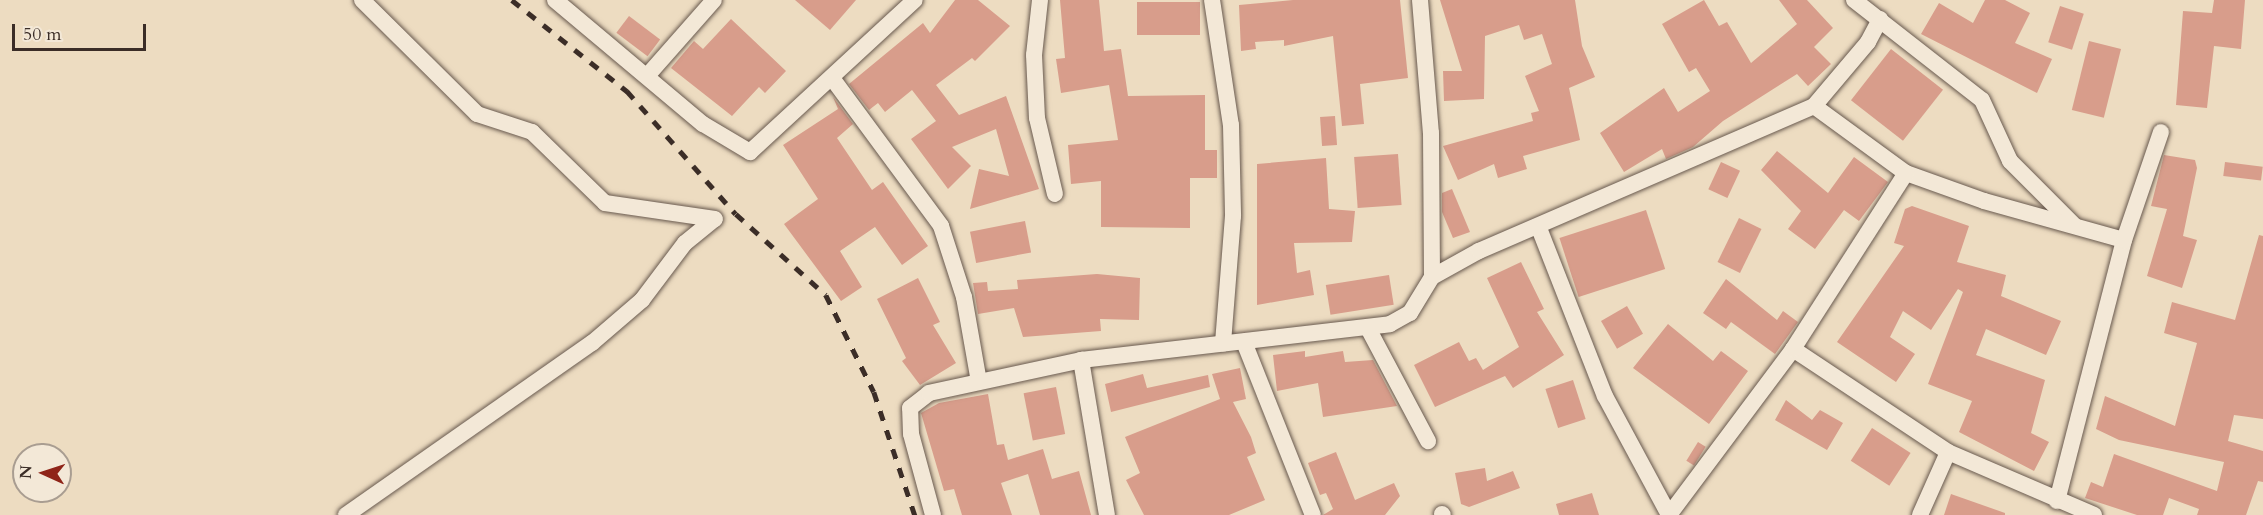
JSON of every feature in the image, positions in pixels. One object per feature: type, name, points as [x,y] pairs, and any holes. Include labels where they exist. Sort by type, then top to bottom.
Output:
[{"type":"street","points":[[346,515],[592,343],[642,300],[685,243],[715,219],[604,203],[532,132],[477,114],[362,0]]},
{"type":"street","points":[[555,0],[703,124],[750,152],[915,0]]},
{"type":"street","points":[[647,76],[714,0]]},
{"type":"street","points":[[1040,0],[1034,55],[1037,118],[1055,194]]},
{"type":"street","points":[[1212,0],[1231,125],[1233,216],[1223,344]]},
{"type":"street","points":[[1420,0],[1431,133],[1432,277]]},
{"type":"street","points":[[1854,0],[1982,100],[2010,161],[2076,227]]},
{"type":"street","points":[[933,515],[911,434],[910,408],[929,393],[1082,360],[1368,330],[1410,313],[1432,277],[1479,251],[1539,228],[1814,106],[1868,42],[1880,19]]},
{"type":"street","points":[[832,78],[941,225],[964,297],[979,382]]},
{"type":"street","points":[[1814,106],[1906,173],[2124,240]]},
{"type":"street","points":[[2057,501],[2124,240],[2160,132]]},
{"type":"street","points":[[1539,228],[1605,396],[1669,515],[1793,349],[1906,173]]},
{"type":"street","points":[[1368,330],[1428,441]]},
{"type":"street","points":[[1244,342],[1313,515]]},
{"type":"street","points":[[1793,349],[1948,452],[2057,501],[2094,515]]},
{"type":"street","points":[[1082,360],[1107,515]]},
{"type":"street","points":[[1920,515],[1948,452]]},
{"type":"building","points":[[795,0],[856,0],[830,30]]},
{"type":"building","points":[[955,0],[978,0],[1010,26],[975,61],[972,58],[936,85],[959,115],[1006,96],[1039,189],[970,209],[979,169],[1009,176],[996,129],[952,147],[971,166],[948,189],[911,139],[936,121],[912,90],[885,112],[878,103],[869,110],[849,84],[923,23],[930,33]]},
{"type":"building","points":[[1060,0],[1099,0],[1104,51],[1121,49],[1128,96],[1205,95],[1205,150],[1217,150],[1217,178],[1190,178],[1190,228],[1101,227],[1101,181],[1071,184],[1068,145],[1118,140],[1109,85],[1061,93],[1056,59],[1065,58]]},
{"type":"building","points":[[1293,0],[1400,0],[1408,78],[1360,84],[1364,124],[1342,126],[1333,36],[1284,46],[1284,40],[1255,42],[1256,49],[1241,51],[1239,5]]},
{"type":"building","points":[[1440,0],[1575,0],[1582,46],[1595,77],[1569,88],[1580,140],[1523,156],[1527,169],[1498,178],[1494,164],[1458,180],[1443,146],[1533,121],[1531,113],[1539,111],[1525,76],[1552,64],[1542,34],[1524,40],[1519,25],[1485,36],[1484,99],[1444,101],[1443,71],[1462,71]]},
{"type":"building","points":[[1704,0],[1719,26],[1727,22],[1751,63],[1797,24],[1779,0],[1807,0],[1833,28],[1814,47],[1831,64],[1808,86],[1797,74],[1723,121],[1693,147],[1666,159],[1662,149],[1624,172],[1600,133],[1664,88],[1678,112],[1710,91],[1696,68],[1689,72],[1662,24]]},
{"type":"building","points":[[1985,0],[2005,0],[2030,13],[2015,43],[2052,59],[2037,93],[1921,34],[1939,3],[1973,23]]},
{"type":"building","points":[[2214,0],[2245,0],[2241,49],[2214,46],[2207,108],[2176,105],[2183,11],[2212,13]]},
{"type":"building","points":[[1137,2],[1200,2],[1200,35],[1137,35]]},
{"type":"building","points":[[2060,6],[2084,14],[2072,50],[2048,42]]},
{"type":"building","points":[[629,16],[660,39],[648,56],[616,33]]},
{"type":"building","points":[[731,19],[786,71],[765,93],[759,87],[732,116],[671,68],[694,41],[703,49]]},
{"type":"building","points":[[2089,41],[2121,49],[2104,118],[2072,110]]},
{"type":"building","points":[[1891,49],[1943,90],[1903,141],[1851,100]]},
{"type":"building","points":[[833,97],[853,124],[837,138],[872,190],[883,182],[928,246],[902,265],[875,227],[840,251],[862,287],[841,301],[784,224],[818,199],[783,145],[838,109]]},
{"type":"building","points":[[1335,116],[1337,145],[1322,146],[1320,117]]},
{"type":"building","points":[[1777,151],[1828,193],[1854,157],[1888,182],[1859,221],[1844,210],[1815,249],[1788,229],[1801,211],[1761,170]]},
{"type":"building","points":[[1398,154],[1402,205],[1358,208],[1354,157]]},
{"type":"building","points":[[2164,155],[2195,160],[2197,168],[2183,236],[2197,240],[2182,288],[2147,276],[2167,209],[2151,206]]},
{"type":"building","points":[[1326,158],[1329,209],[1355,211],[1352,242],[1294,243],[1297,273],[1310,270],[1314,295],[1257,305],[1257,164]]},
{"type":"building","points":[[1721,162],[1740,171],[1727,198],[1708,189]]},
{"type":"building","points":[[2225,162],[2263,167],[2261,181],[2223,176]]},
{"type":"building","points":[[1452,189],[1470,232],[1453,238],[1442,212],[1442,193]]},
{"type":"building","points":[[1912,206],[1969,226],[1957,262],[2006,275],[2001,296],[2061,321],[2046,355],[1986,329],[1976,355],[2045,380],[2031,433],[2049,442],[2034,471],[1959,432],[1972,401],[1928,384],[1963,292],[1958,289],[1931,330],[1903,311],[1890,337],[1915,354],[1896,382],[1837,342],[1904,246],[1894,243],[1905,209]]},
{"type":"building","points":[[1646,210],[1665,269],[1579,297],[1559,238]]},
{"type":"building","points":[[1739,218],[1761,229],[1740,273],[1718,262]]},
{"type":"building","points":[[1025,221],[1031,252],[976,263],[970,232]]},
{"type":"building","points":[[2259,235],[2263,236],[2263,419],[2234,415],[2228,441],[2263,451],[2263,482],[2258,481],[2246,515],[2197,515],[2199,509],[2169,498],[2163,515],[2137,515],[2085,498],[2091,482],[2103,487],[2114,454],[2217,491],[2224,462],[2119,440],[2096,429],[2105,396],[2175,426],[2197,343],[2164,333],[2172,302],[2235,320]]},
{"type":"building","points":[[1521,262],[1544,309],[1537,312],[1564,355],[1513,388],[1505,376],[1435,407],[1414,365],[1459,342],[1469,361],[1476,358],[1483,370],[1519,347],[1487,278]]},
{"type":"building","points":[[1097,274],[1140,278],[1139,320],[1100,319],[1101,331],[1023,337],[1014,308],[978,314],[973,283],[987,282],[988,291],[1018,289],[1017,280]]},
{"type":"building","points":[[1389,275],[1394,305],[1330,315],[1326,285]]},
{"type":"building","points":[[918,278],[940,322],[933,325],[956,363],[920,385],[902,361],[906,358],[877,299]]},
{"type":"building","points":[[1726,279],[1777,320],[1783,311],[1798,322],[1775,354],[1731,322],[1726,329],[1703,313]]},
{"type":"building","points":[[1627,306],[1643,334],[1617,349],[1601,321]]},
{"type":"building","points":[[1668,324],[1713,361],[1721,351],[1748,371],[1709,424],[1633,368]]},
{"type":"building","points":[[1305,351],[1305,357],[1343,351],[1345,362],[1373,360],[1397,406],[1323,417],[1318,383],[1277,391],[1273,355]]},
{"type":"building","points":[[1240,368],[1246,399],[1233,402],[1251,437],[1256,453],[1247,457],[1265,500],[1229,515],[1144,515],[1126,480],[1140,473],[1125,437],[1220,399],[1212,374]]},
{"type":"building","points":[[1143,374],[1147,388],[1208,375],[1210,387],[1111,412],[1105,384]]},
{"type":"building","points":[[1573,380],[1586,419],[1558,428],[1545,389]]},
{"type":"building","points":[[1056,387],[1065,434],[1033,440],[1024,393]]},
{"type":"building","points":[[988,394],[997,445],[1004,444],[1008,460],[1043,449],[1052,479],[1079,471],[1091,515],[1040,515],[1028,474],[1001,483],[1012,515],[962,515],[954,489],[944,491],[921,413],[939,403]]},
{"type":"building","points":[[1786,400],[1812,420],[1820,410],[1843,423],[1827,450],[1775,420]]},
{"type":"building","points":[[1872,428],[1911,453],[1889,486],[1851,461]]},
{"type":"building","points":[[1698,442],[1706,447],[1694,465],[1686,461]]},
{"type":"building","points":[[1336,452],[1355,500],[1394,483],[1400,496],[1385,515],[1323,515],[1333,509],[1326,493],[1320,495],[1308,463]]},
{"type":"building","points":[[1485,468],[1487,481],[1513,471],[1520,488],[1469,507],[1461,504],[1455,473]]},
{"type":"building","points":[[1592,493],[1599,515],[1559,515],[1556,504]]},
{"type":"building","points":[[1951,494],[2005,513],[2005,515],[1944,515]]},
{"type":"railway","points":[[512,0],[627,91],[736,214],[826,295],[874,392],[915,515]]}]
